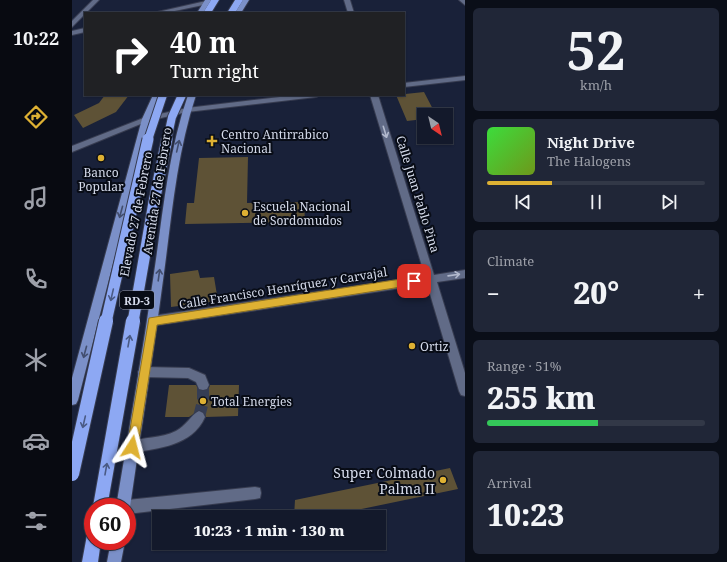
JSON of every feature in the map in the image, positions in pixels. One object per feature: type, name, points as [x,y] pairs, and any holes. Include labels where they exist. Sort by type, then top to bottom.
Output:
[{"type":"highway","points":[[208,12],[215,0]]},
{"type":"highway","points":[[232,12],[238,0]]},
{"type":"highway","name":"Elevado 27 de Febrero","points":[[72,474],[145,147],[163,96]]},
{"type":"highway","name":"Elevado 27 de Febrero","points":[[102,498],[156,195],[172,117],[182,96]]},
{"type":"highway","points":[[90,562],[92,550]]},
{"type":"main road","points":[[239,12],[246,0]]},
{"type":"main road","points":[[201,12],[207,1]]},
{"type":"main road","name":"Avenida 27 de Febrero","points":[[72,400],[146,119],[157,96]]},
{"type":"main road","name":"Avenida 27 de Febrero","points":[[124,498],[152,321],[174,165],[186,110],[192,96]]},
{"type":"main road","points":[[114,562],[116,550]]},
{"type":"street","points":[[84,12],[96,0]]},
{"type":"street","points":[[347,0],[351,12]]},
{"type":"street","points":[[462,0],[465,3]]},
{"type":"street","points":[[160,12],[207,1]]},
{"type":"street","points":[[72,25],[84,12]]},
{"type":"street","points":[[72,33],[84,30]]},
{"type":"street","points":[[405,85],[465,78]]},
{"type":"street","points":[[72,149],[146,119],[186,110],[307,96]]},
{"type":"street","name":"Calle Juan Pablo Pina","points":[[374,96],[465,391]]},
{"type":"street","name":"Calle Francisco Henríquez y Carvajal","points":[[152,321],[465,274]]},
{"type":"street","points":[[144,372],[189,373],[201,379],[203,385]]},
{"type":"street","points":[[132,447],[176,439],[194,427],[198,417]]},
{"type":"street","points":[[136,506],[255,492]]},
{"type":"building","points":[[424,92],[432,108],[417,108],[417,120],[407,121],[396,96],[405,96],[405,94]]},
{"type":"building","points":[[104,96],[128,96],[116,112],[83,128],[74,115],[99,103]]},
{"type":"building","points":[[248,157],[247,203],[304,202],[305,222],[185,224],[187,203],[194,203],[199,158]]},
{"type":"building","points":[[198,270],[200,278],[214,277],[218,301],[171,307],[170,274]]},
{"type":"building","name":"Total Energies","points":[[169,385],[196,385],[199,390],[203,391],[208,390],[210,385],[239,385],[238,416],[206,417],[204,412],[200,410],[189,417],[165,417]]},
{"type":"building","points":[[450,468],[458,489],[357,510],[294,510],[295,500]]},
{"type":"tunnel","points":[[199,417],[203,401],[203,385]]},
{"type":"place","name":"Centro Antirrabico Nacional","points":[[212,141]]},
{"type":"place","name":"Banco Popular","points":[[101,158]]},
{"type":"place","name":"Escuela Nacional de Sordomudos","points":[[245,213]]},
{"type":"place","name":"Ortiz","points":[[412,346]]},
{"type":"place","name":"Total Energies","points":[[203,401]]},
{"type":"place","name":"Super Colmado Palma II","points":[[443,480]]},
{"type":"route","points":[[132,447],[152,321],[414,281]]}]
